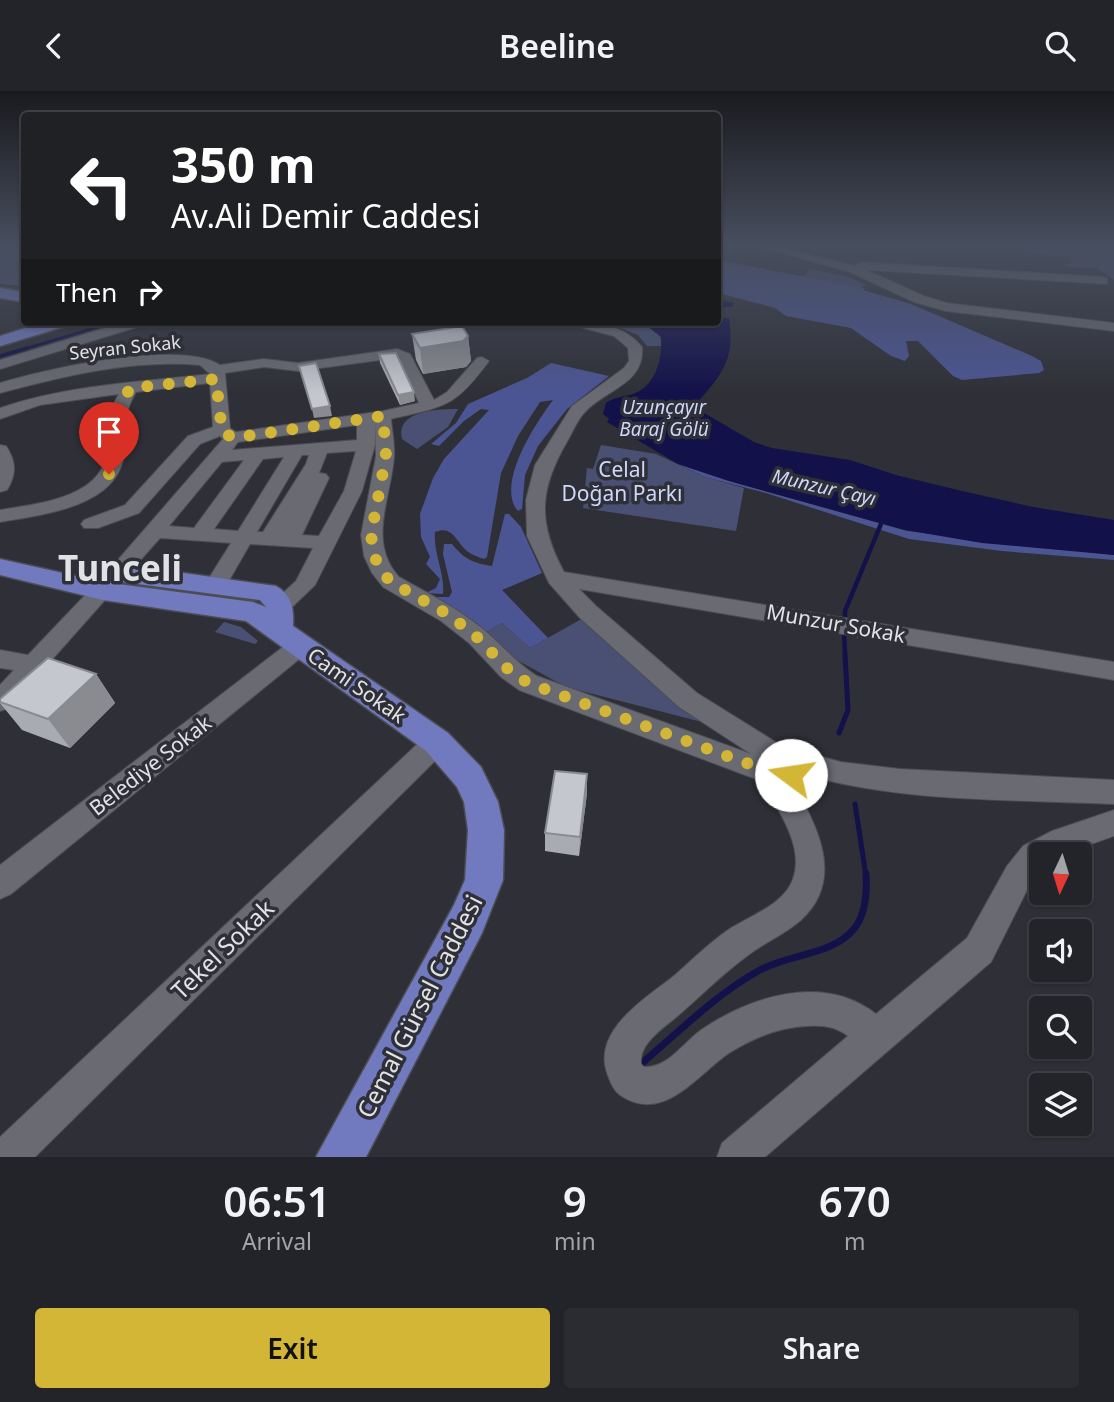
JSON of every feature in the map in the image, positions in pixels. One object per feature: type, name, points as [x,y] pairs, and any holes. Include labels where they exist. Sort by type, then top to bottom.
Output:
[{"type":"main road","points":[[0,340],[35,326]]},
{"type":"main road","points":[[0,340],[49,326]]},
{"type":"main road","points":[[0,550],[110,582],[267,591],[275,596],[286,627]]},
{"type":"main road","points":[[0,567],[110,582],[237,608],[286,627]]},
{"type":"main road","name":"Cami Sokak","points":[[286,627],[437,741]]},
{"type":"main road","name":"Cemal Gürsel Caddesi","points":[[340,1157],[468,919],[484,880],[486,830],[481,802],[469,777],[437,741]]},
{"type":"street","points":[[911,295],[930,303],[981,313],[1114,327]]},
{"type":"street","points":[[1068,321],[1103,319],[1114,315]]},
{"type":"street","points":[[0,365],[126,326]]},
{"type":"street","points":[[592,326],[626,336],[635,347],[636,361],[624,377],[578,409],[542,471],[535,500],[535,525],[542,549],[557,578],[588,612],[688,700],[774,755],[841,774],[990,787],[1114,792]]},
{"type":"street","points":[[424,349],[401,353],[429,405]]},
{"type":"street","name":"Seyran Sokak","points":[[0,389],[47,375],[112,365],[197,359],[216,374],[264,363],[298,367],[401,353]]},
{"type":"street","points":[[91,524],[132,509],[194,440],[374,418],[429,405],[453,395],[482,361]]},
{"type":"street","points":[[0,414],[46,399],[216,374],[227,434],[216,457],[154,531],[0,701]]},
{"type":"street","points":[[0,516],[65,501],[100,485],[114,463],[117,411],[130,388]]},
{"type":"street","points":[[374,418],[386,456],[371,535],[374,556],[391,582],[449,615],[477,637],[510,671],[528,683],[771,772],[811,778],[841,774]]},
{"type":"street","name":"Belediye Sokak","points":[[5,874],[286,627],[304,585],[353,491],[374,418]]},
{"type":"street","points":[[216,457],[366,445]]},
{"type":"street","points":[[279,540],[318,484],[325,449]]},
{"type":"street","points":[[0,450],[6,460],[4,479],[0,486]]},
{"type":"street","points":[[215,586],[296,451]]},
{"type":"street","points":[[200,534],[257,454]]},
{"type":"street","points":[[154,531],[326,543]]},
{"type":"street","name":"Munzur Sokak","points":[[557,578],[1114,671]]},
{"type":"street","points":[[0,659],[34,665]]},
{"type":"street","name":"Tekel Sokak","points":[[7,1157],[437,741]]},
{"type":"street","points":[[771,772],[800,825],[808,850],[810,866],[807,885],[797,902],[783,916],[734,946],[638,1027],[624,1047],[623,1065],[627,1077],[643,1087],[660,1084],[712,1044],[750,1022],[780,1012],[811,1008],[834,1010],[860,1022],[876,1038]]},
{"type":"street","points":[[736,1157],[791,1107],[978,950],[990,935],[1024,867],[1034,856],[1047,847],[1114,823]]},
{"type":"green space","points":[[615,326],[649,326],[656,330],[661,346],[647,346],[638,335]]},
{"type":"green space","points":[[458,409],[448,427],[417,449],[402,439],[405,422],[412,417],[430,411]]},
{"type":"green space","name":"Celal Doğan Parkı","points":[[601,445],[656,454],[705,477],[744,488],[736,531],[583,508],[587,468],[593,469]]},
{"type":"green space","points":[[585,617],[733,730],[566,687],[515,659],[484,633],[502,623],[530,648]]},
{"type":"green space","points":[[224,622],[241,627],[258,641],[255,644],[215,632]]},
{"type":"shaded area","points":[[725,295],[879,295],[911,304],[1032,356],[1041,361],[1044,370],[1039,373],[962,380],[953,376],[918,341],[906,341],[909,356],[905,361],[891,356],[851,328],[786,316],[775,308]]},
{"type":"shaded area","points":[[551,363],[609,376],[567,409],[538,446],[525,475],[522,509],[518,511],[512,499],[514,470],[528,438],[553,400],[540,402],[518,436],[501,473],[487,557],[484,559],[475,556],[463,547],[454,535],[446,531],[435,532],[443,594],[426,593],[436,588],[440,579],[426,564],[430,557],[421,537],[420,514],[433,478],[444,459],[489,410],[481,409],[464,421],[439,446],[431,444],[456,423],[468,404],[527,378]]},
{"type":"shaded area","points":[[678,464],[907,531],[1114,555],[1114,560],[1002,551],[909,539],[766,493],[705,477]]},
{"type":"shaded area","points":[[505,514],[509,514],[521,527],[542,573],[502,590],[548,638],[530,648],[502,623],[484,633],[436,597],[449,597],[452,592],[443,554],[444,544],[452,544],[469,559],[492,566]]},
{"type":"water","name":"Uzunçayır Baraj Gölü","points":[[721,300],[734,303],[732,307],[721,307]]},
{"type":"water","name":"Uzunçayır Baraj Gölü","points":[[721,318],[729,318],[730,344],[725,365],[698,402],[699,410],[754,442],[772,448],[850,460],[896,475],[1033,507],[1114,520],[1114,555],[982,543],[905,530],[678,464],[607,422],[609,419],[603,414],[606,403],[641,390],[652,379],[661,354],[661,337],[647,326],[721,326]]},
{"type":"building","points":[[462,326],[468,336],[463,341],[420,348],[412,334]]},
{"type":"building","points":[[396,353],[414,392],[398,395],[379,354]]},
{"type":"building","points":[[316,363],[330,406],[312,409],[299,366]]},
{"type":"building","points":[[48,658],[96,674],[48,719],[0,702],[0,699]]},
{"type":"building","points":[[555,771],[587,774],[580,837],[545,833]]},
{"type":"waterway","points":[[21,350],[101,326]]},
{"type":"waterway","points":[[0,356],[27,348]]},
{"type":"waterway","points":[[845,621],[845,611],[883,519]]},
{"type":"waterway","points":[[844,630],[845,655]]},
{"type":"waterway","points":[[839,733],[848,710],[845,654]]},
{"type":"waterway","points":[[855,804],[866,876]]},
{"type":"waterway","points":[[642,1063],[713,1002],[760,970],[834,945],[844,938],[853,930],[863,911],[866,876]]},
{"type":"district","name":"Tunceli","points":[[120,567]]},
{"type":"route","points":[[109,474],[114,463],[117,411],[130,388],[216,379],[222,431],[233,438],[383,416],[386,456],[371,535],[374,556],[391,582],[449,615],[477,637],[510,671],[528,683],[771,772],[791,775]]},
{"type":"water label","name":"Munzur Çayı","points":[[824,487]]}]
